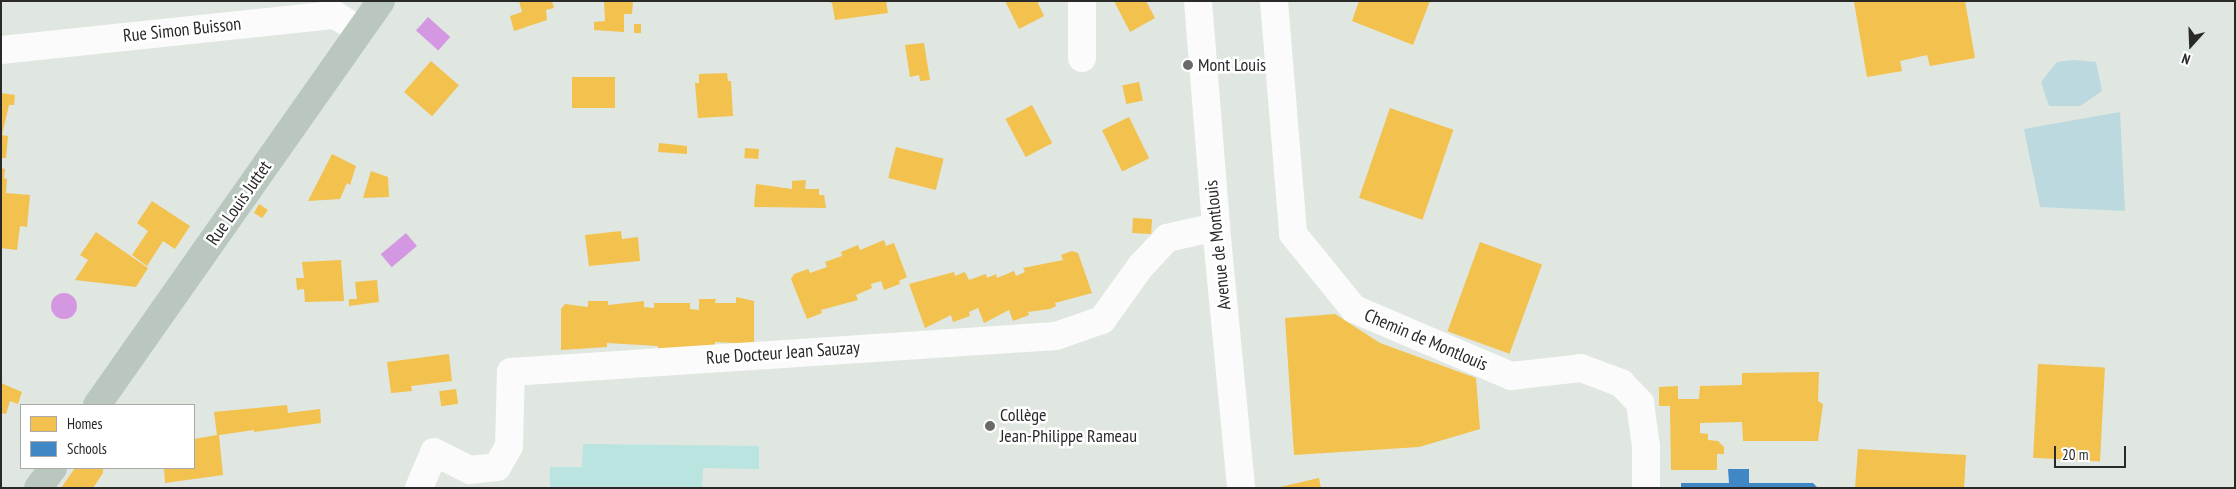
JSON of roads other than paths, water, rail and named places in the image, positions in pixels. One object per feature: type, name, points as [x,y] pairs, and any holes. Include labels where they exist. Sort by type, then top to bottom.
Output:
[{"type":"main road","name":"Rue Louis Juttet","points":[[98,404],[381,1]]},
{"type":"main road","points":[[38,488],[52,469]]},
{"type":"street","points":[[1082,1],[1082,58]]},
{"type":"street","name":"Avenue de Montlouis","points":[[1198,1],[1216,227],[1241,488]]},
{"type":"street","name":"Chemin de Montlouis","points":[[1274,1],[1293,234],[1354,309],[1511,376],[1581,368],[1609,376],[1622,383],[1640,403],[1646,446],[1646,488]]},
{"type":"street","name":"Rue Simon Buisson","points":[[1,50],[328,16],[335,16],[359,30]]},
{"type":"street","name":"Rue Docteur Jean Sauzay","points":[[419,488],[434,452],[470,470],[497,467],[509,446],[512,372],[1056,336],[1102,320],[1141,266],[1167,238],[1216,227]]},
{"type":"place","name":"Mont Louis","points":[[1188,65]]},
{"type":"place","name":"Collège Jean-Philippe Rameau","points":[[990,426]]}]
